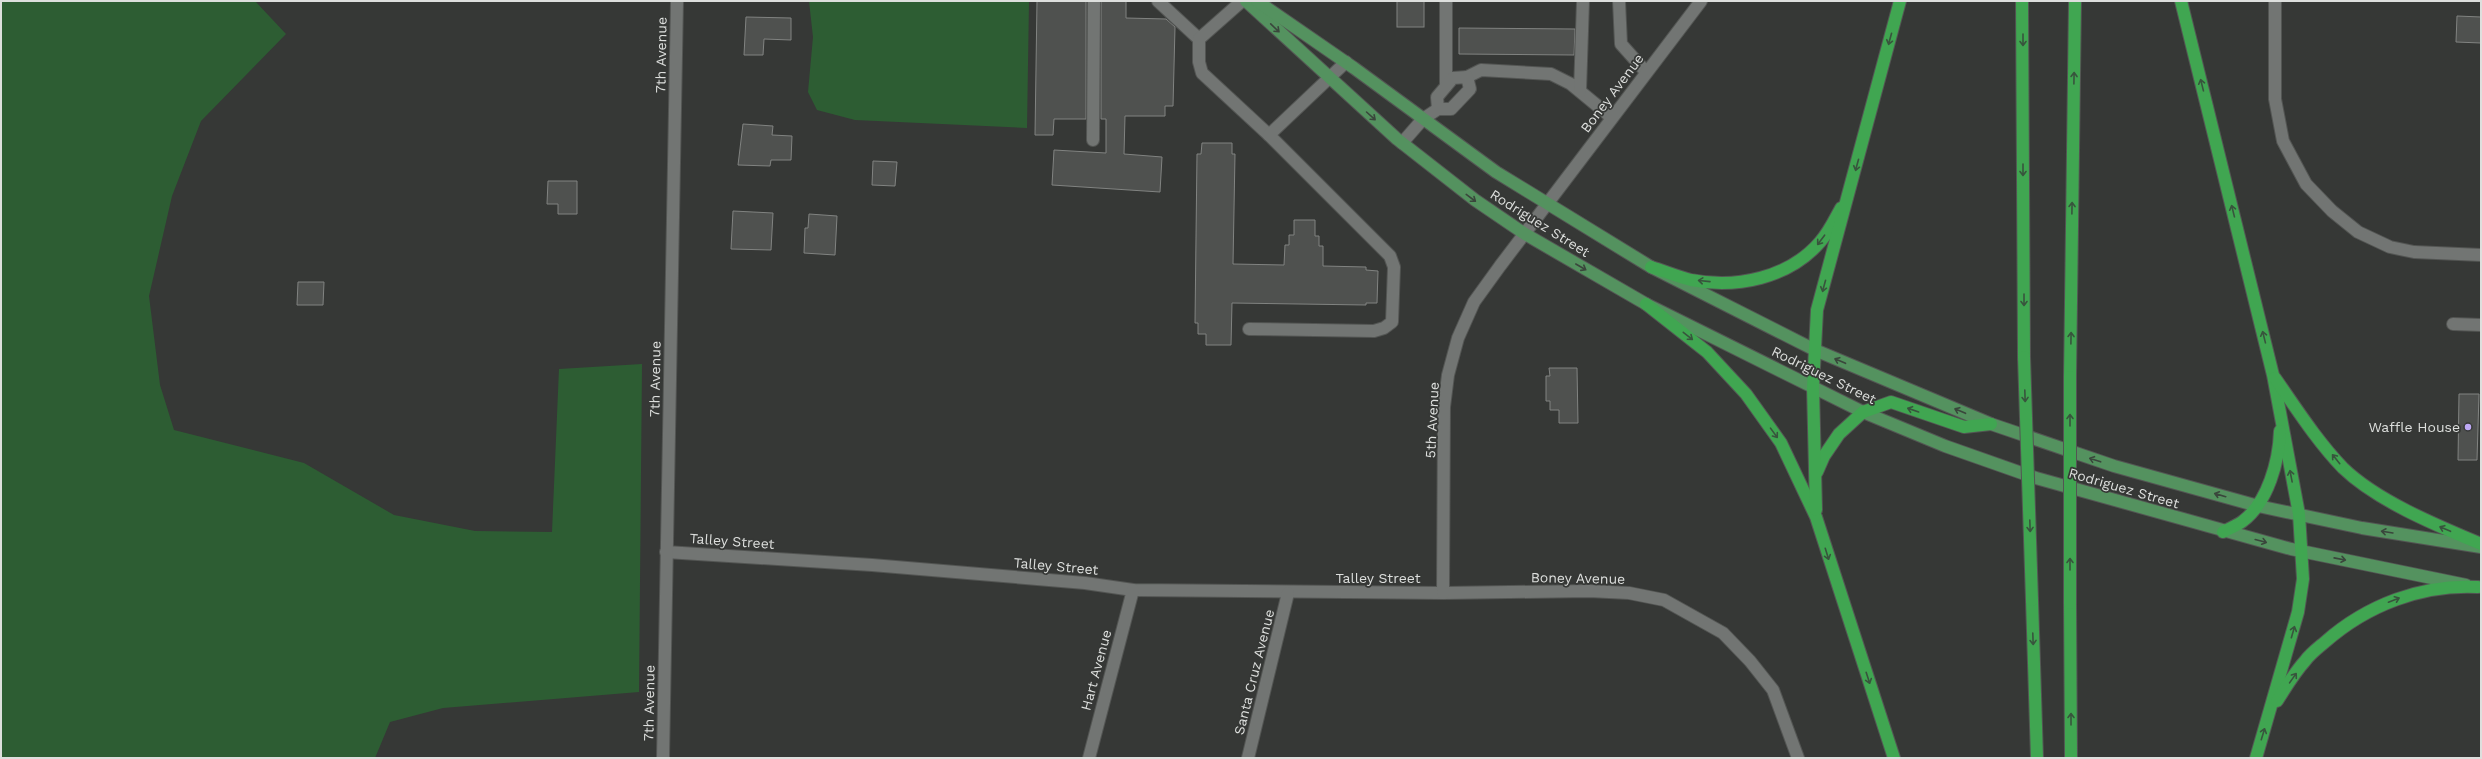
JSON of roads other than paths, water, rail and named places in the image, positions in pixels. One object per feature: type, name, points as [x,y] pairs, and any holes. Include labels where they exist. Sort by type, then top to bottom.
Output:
[{"type":"highway","points":[[1816,517],[1813,387],[1818,310],[1900,1]]},
{"type":"highway","points":[[2022,1],[2024,357],[2037,758]]},
{"type":"highway","points":[[2071,758],[2070,377],[2075,1]]},
{"type":"highway","points":[[2181,1],[2273,375],[2299,514],[2302,551],[2302,578],[2298,612],[2256,758]]},
{"type":"highway","points":[[1650,267],[1691,280],[1730,284],[1758,278],[1778,271],[1807,256],[1821,241],[1849,195]]},
{"type":"highway","points":[[1646,304],[1707,352],[1746,394],[1781,443],[1816,517],[1894,758]]},
{"type":"highway","points":[[2273,375],[2309,426],[2344,468],[2386,499],[2431,523],[2481,544]]},
{"type":"highway","points":[[1816,476],[1824,456],[1839,434],[1863,412],[1891,402],[1964,428],[1991,424]]},
{"type":"highway","points":[[2223,532],[2242,522],[2258,506],[2271,479],[2280,435],[2280,416]]},
{"type":"highway","points":[[2271,710],[2305,660],[2337,632],[2364,614],[2396,599],[2428,590],[2457,586],[2480,587]]},
{"type":"main road","name":"Rodriguez Street","points":[[1246,1],[1330,80],[1402,143],[1475,200],[1525,234],[1646,304],[1863,412],[1945,446],[2036,478],[2223,532],[2302,551],[2480,587]]},
{"type":"main road","name":"Rodriguez Street","points":[[1258,1],[1346,62],[1496,172],[1650,267],[1815,350],[1991,424],[2114,466],[2258,506],[2362,528],[2481,547]]},
{"type":"street","name":"7th Avenue","points":[[663,758],[677,1]]},
{"type":"street","points":[[1093,140],[1094,1]]},
{"type":"street","points":[[1158,1],[1199,39],[1199,62],[1202,73],[1269,135],[1390,256],[1394,267],[1392,322],[1384,328],[1374,331],[1249,329]]},
{"type":"street","points":[[1199,39],[1242,1]]},
{"type":"street","points":[[1446,1],[1446,86]]},
{"type":"street","points":[[1580,91],[1583,1]]},
{"type":"street","points":[[1619,1],[1620,44],[1646,72]]},
{"type":"street","name":"Boney Avenue","points":[[1546,203],[1701,1]]},
{"type":"street","points":[[2275,1],[2275,99],[2283,141],[2306,184],[2332,211],[2358,232],[2390,247],[2414,252],[2481,255]]},
{"type":"street","points":[[1269,135],[1330,80],[1346,62]]},
{"type":"street","points":[[1438,109],[1437,98],[1453,78],[1467,77],[1482,70],[1551,74],[1572,84],[1612,118]]},
{"type":"street","points":[[1402,143],[1424,119],[1438,109],[1451,110],[1470,88],[1467,77]]},
{"type":"street","name":"5th Avenue","points":[[1443,593],[1444,407],[1448,375],[1458,338],[1474,302],[1525,234],[1546,203]]},
{"type":"street","points":[[2453,324],[2481,325]]},
{"type":"street","name":"Talley Street","points":[[666,552],[1061,581],[1133,590],[1288,593],[1443,593]]},
{"type":"street","name":"Hart Avenue","points":[[1089,758],[1133,590]]},
{"type":"street","name":"Boney Avenue","points":[[1443,593],[1588,591],[1629,593],[1664,600],[1723,633],[1750,661],[1773,690],[1798,758]]},
{"type":"street","name":"Santa Cruz Avenue","points":[[1248,758],[1288,593]]},
{"type":"place","name":"Waffle House","points":[[2468,427]]}]
